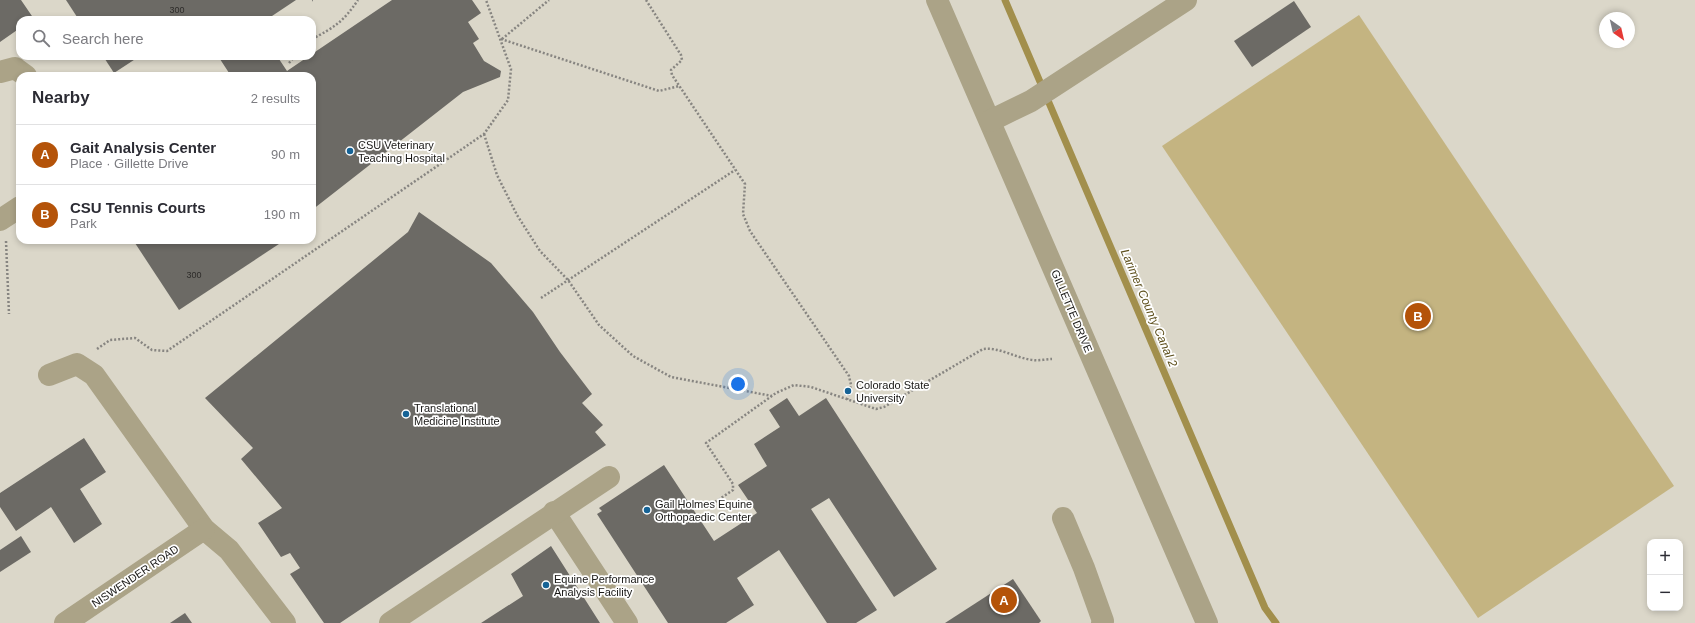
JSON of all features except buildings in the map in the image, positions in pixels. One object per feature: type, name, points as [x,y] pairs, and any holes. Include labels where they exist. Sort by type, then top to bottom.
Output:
[{"type":"street","name":"GILLETTE DRIVE","points":[[937,0],[1207,623]]},
{"type":"street","points":[[990,121],[1031,101],[1186,0]]},
{"type":"street","points":[[0,72],[15,68],[20,72]]},
{"type":"street","points":[[1,220],[16,210]]},
{"type":"street","points":[[50,375],[77,364],[94,375],[204,529],[230,550],[285,623]]},
{"type":"street","points":[[390,623],[554,512],[609,477]]},
{"type":"street","points":[[554,512],[627,623]]},
{"type":"street","points":[[1063,518],[1084,568],[1103,621],[1102,623]]},
{"type":"street","name":"NISWENDER ROAD","points":[[65,623],[204,529]]},
{"type":"path","points":[[316,37],[334,28],[347,16],[358,0]]},
{"type":"path","points":[[77,364],[110,340],[135,338],[152,350],[168,351],[484,134],[508,100],[511,69],[486,0]]},
{"type":"path","points":[[501,39],[549,0]]},
{"type":"path","points":[[646,0],[681,55],[682,60],[671,70],[672,75],[745,184],[743,214],[750,231],[849,376],[851,385],[847,400]]},
{"type":"path","points":[[501,39],[660,91],[679,86]]},
{"type":"path","points":[[484,134],[498,174],[517,216],[540,251],[568,280],[599,325],[633,356],[671,377],[772,396]]},
{"type":"path","points":[[541,298],[735,170]]},
{"type":"path","points":[[1,220],[7,246],[9,314]]},
{"type":"path","points":[[715,502],[733,490],[733,484],[706,443],[772,396],[794,384],[810,387],[876,410],[884,407],[983,349],[993,348],[1033,360],[1052,359]]},
{"type":"shaded area","name":"Colorado State University","points":[[0,0],[1695,0],[1695,623],[0,623]]},
{"type":"shaded area","points":[[1359,15],[1674,486],[1478,618],[1162,146]]},
{"type":"waterway","name":"Larimer County Canal 2","points":[[1005,0],[1265,608],[1276,623]]},
{"type":"place","name":"CSU Veterinary Teaching Hospital","points":[[350,151]]},
{"type":"place","name":"CSU Tennis Courts","points":[[1418,316]]},
{"type":"place","name":"Colorado State University","points":[[848,391]]},
{"type":"place","name":"Translational Medicine Institute","points":[[406,414]]},
{"type":"place","name":"Gail Holmes Equine Orthopaedic Center","points":[[647,510]]},
{"type":"place","name":"Equine Performance Analysis Facility","points":[[546,585]]},
{"type":"place","name":"Gait Analysis Center","points":[[1004,600]]}]
